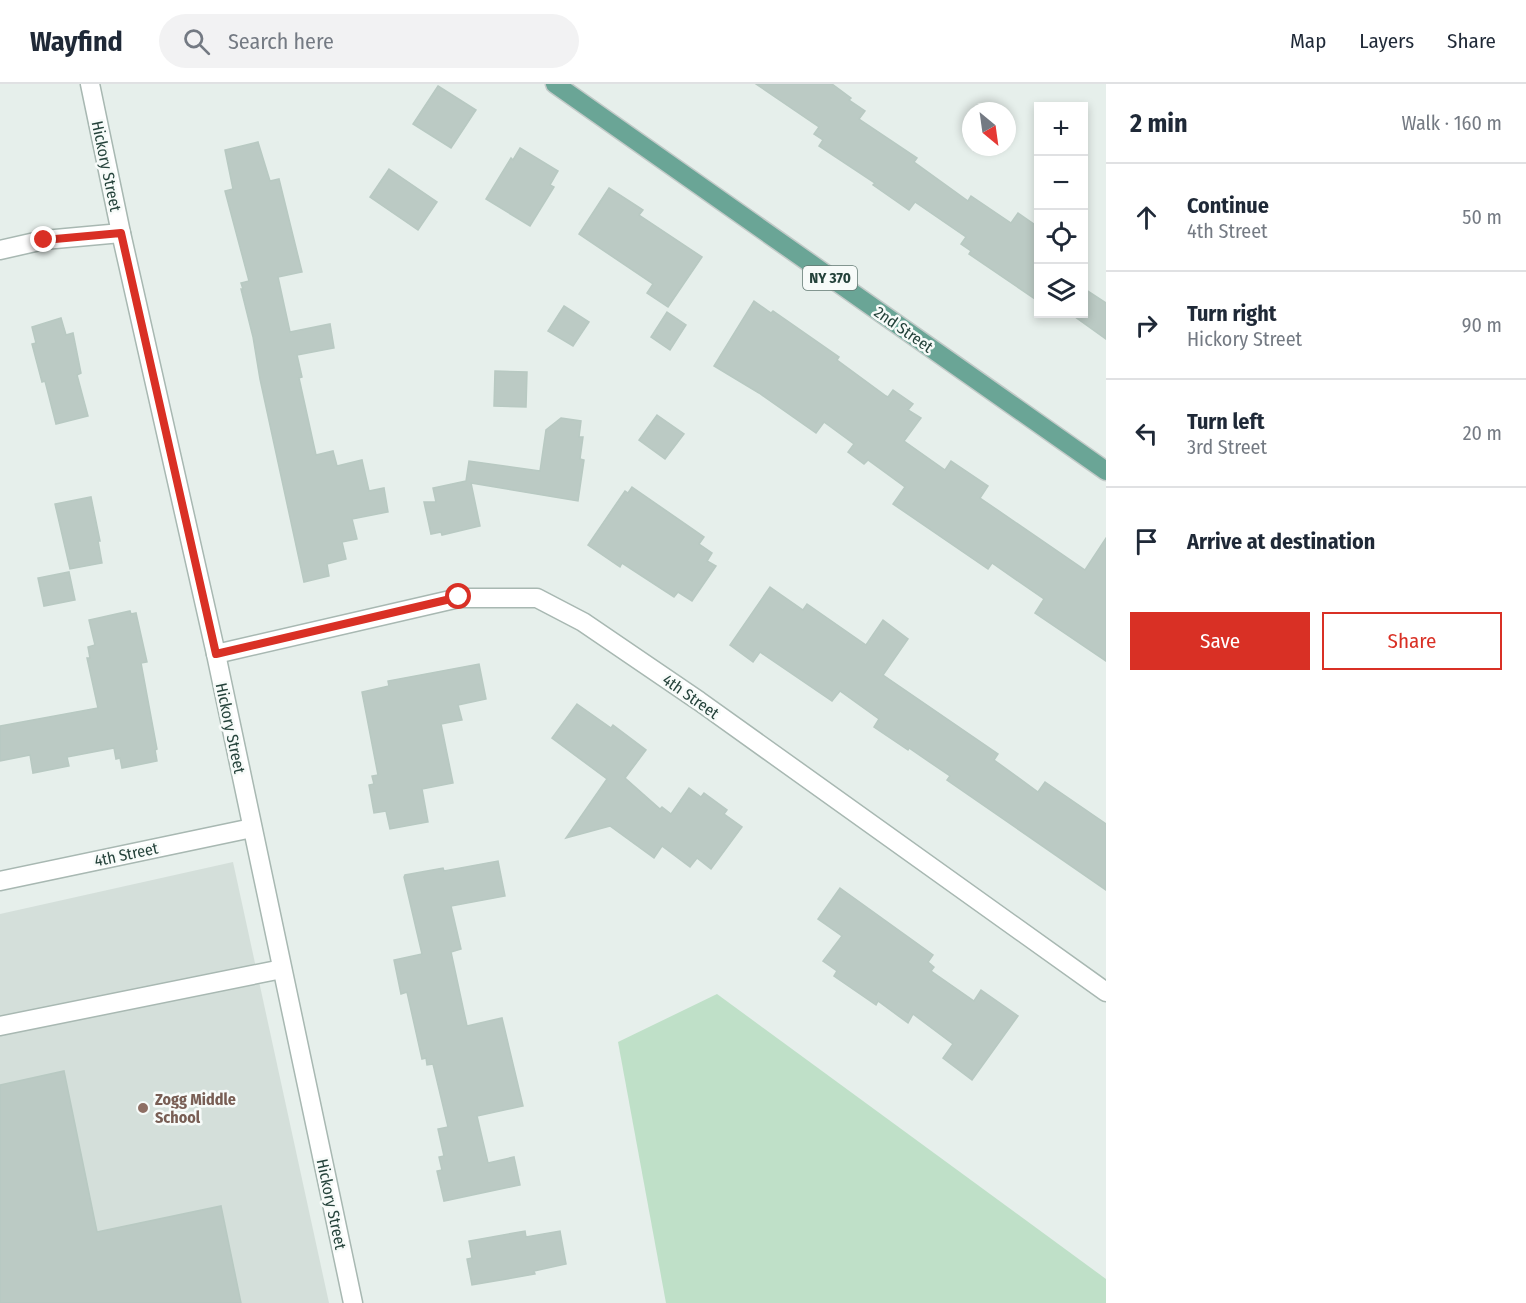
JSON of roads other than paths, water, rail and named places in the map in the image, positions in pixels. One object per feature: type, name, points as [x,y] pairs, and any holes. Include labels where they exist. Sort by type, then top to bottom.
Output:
[{"type":"main road","name":"2nd Street","points":[[555,84],[1106,471]]},
{"type":"street","name":"Hickory Street","points":[[90,84],[121,233],[216,654],[354,1303]]},
{"type":"street","points":[[0,250],[44,240],[121,233]]},
{"type":"street","name":"4th Street","points":[[216,654],[459,597],[537,598],[583,622],[699,701],[1106,992]]},
{"type":"street","name":"4th Street","points":[[0,880],[252,828]]},
{"type":"street","points":[[0,1026],[282,969]]},
{"type":"place","name":"Zogg Middle School","points":[[143,1108]]}]
